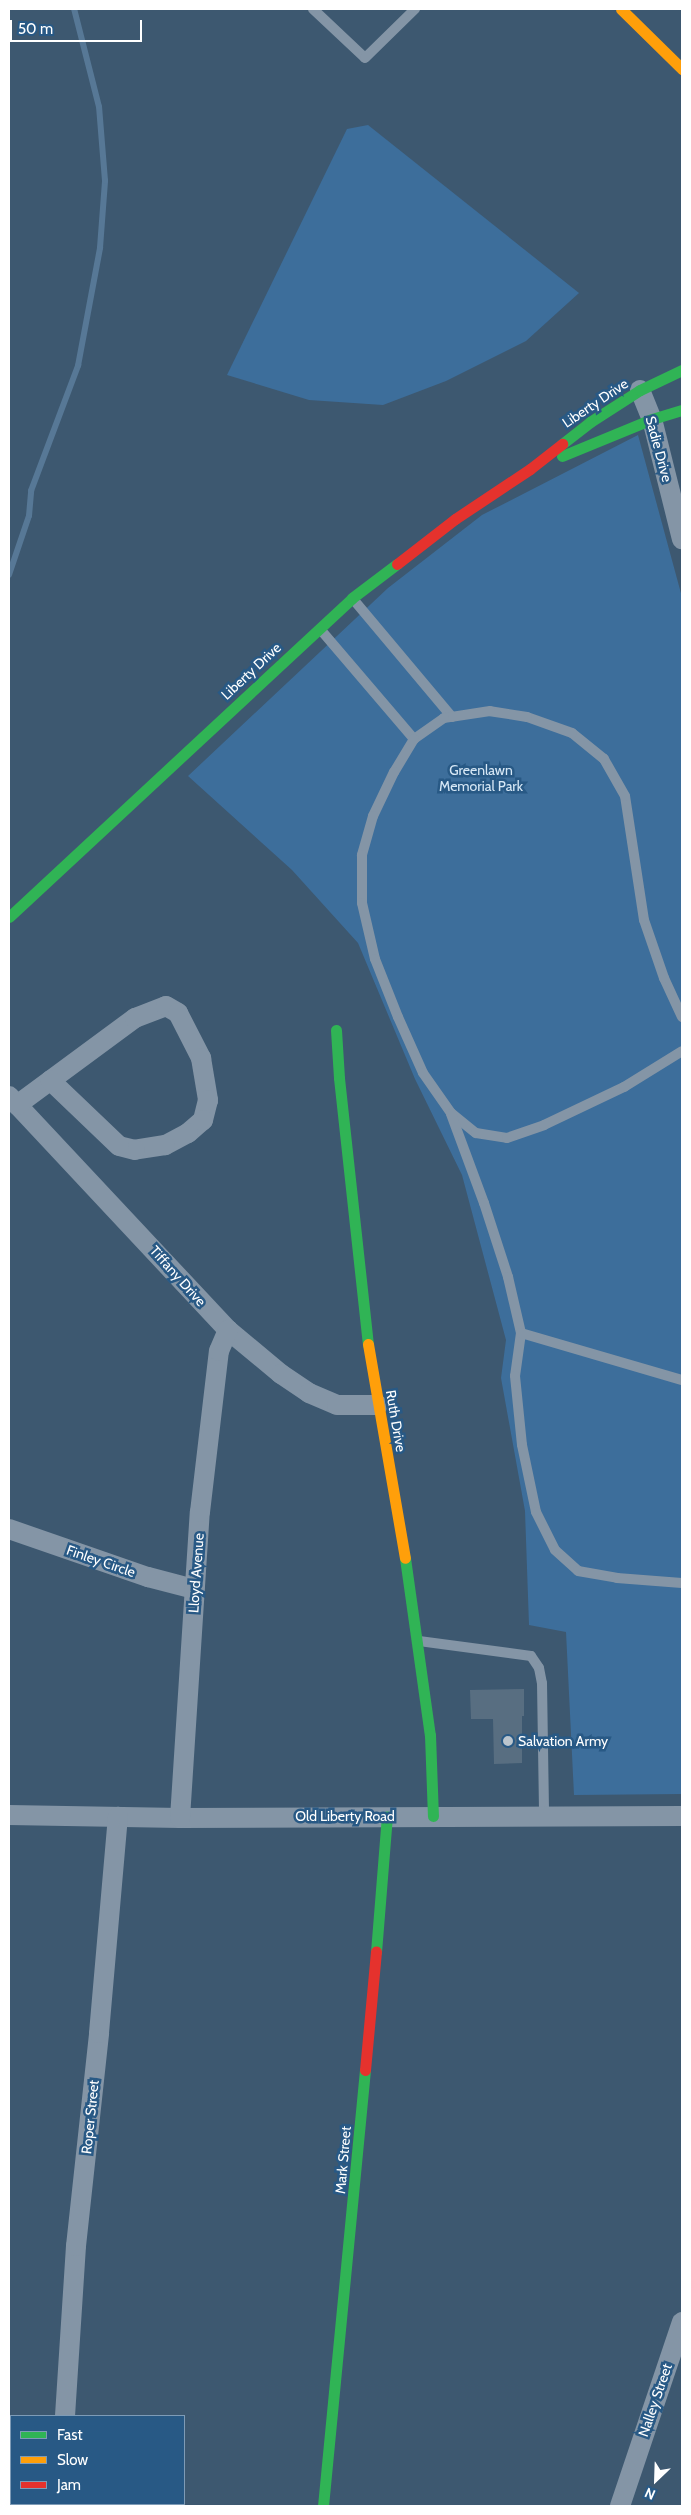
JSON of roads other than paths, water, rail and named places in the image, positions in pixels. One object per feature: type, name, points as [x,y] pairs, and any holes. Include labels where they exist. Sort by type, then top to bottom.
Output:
[{"type":"street","points":[[621,9],[682,69]]},
{"type":"street","points":[[651,37],[682,59]]},
{"type":"street","name":"Liberty Drive","points":[[9,917],[352,598],[455,519],[530,469],[590,422],[640,390],[682,370]]},
{"type":"street","name":"Sadie Drive","points":[[640,390],[652,419],[682,539]]},
{"type":"street","name":"Liberty Drive","points":[[530,469],[652,419],[682,410]]},
{"type":"street","points":[[13,1100],[50,1080],[134,1018],[166,1006],[178,1013],[197,1050],[208,1100],[203,1120],[188,1133],[165,1146],[135,1150],[119,1146],[50,1080]]},
{"type":"street","name":"Ruth Drive","points":[[336,1030],[339,1078],[368,1349],[401,1533],[417,1640],[430,1735],[433,1816]]},
{"type":"street","name":"Tiffany Drive","points":[[13,1100],[228,1330],[281,1374],[309,1393],[337,1405],[378,1405]]},
{"type":"street","name":"Lloyd Avenue","points":[[180,1818],[194,1589],[211,1414],[220,1351],[228,1330]]},
{"type":"street","name":"Finley Circle","points":[[9,1529],[148,1577],[194,1589]]},
{"type":"street","name":"Old Liberty Road","points":[[9,1815],[180,1818],[682,1816]]},
{"type":"street","name":"Mark Street","points":[[323,2506],[353,2213],[387,1816]]},
{"type":"street","name":"Roper Street","points":[[65,2415],[76,2246],[99,2033],[118,1817]]},
{"type":"street","name":"Nalley Street","points":[[620,2506],[682,2322]]},
{"type":"lane","points":[[313,9],[365,58],[415,9]]},
{"type":"lane","points":[[651,37],[682,54]]},
{"type":"lane","points":[[352,598],[452,717]]},
{"type":"lane","points":[[319,628],[414,739]]},
{"type":"lane","points":[[682,1017],[664,978],[644,920],[625,796],[604,759],[572,733],[527,718],[490,711],[444,718],[414,739],[394,772],[373,816],[362,855],[362,903],[375,959],[423,1073],[450,1113],[484,1203],[508,1277],[521,1334],[515,1376],[522,1445],[536,1512],[555,1550],[578,1571],[617,1578],[682,1583]]},
{"type":"lane","points":[[450,1113],[476,1133],[506,1138],[544,1125],[624,1087],[682,1051]]},
{"type":"lane","points":[[521,1334],[682,1380]]},
{"type":"lane","points":[[417,1640],[532,1656],[539,1668],[542,1683],[544,1817]]},
{"type":"waterway","points":[[9,575],[29,516],[31,491],[78,366],[100,248],[105,181],[99,107],[74,9]]},
{"type":"place","name":"Salvation Army","points":[[508,1741]]},
{"type":"park label","name":"Greenlawn Memorial Park","points":[[481,778]]}]
